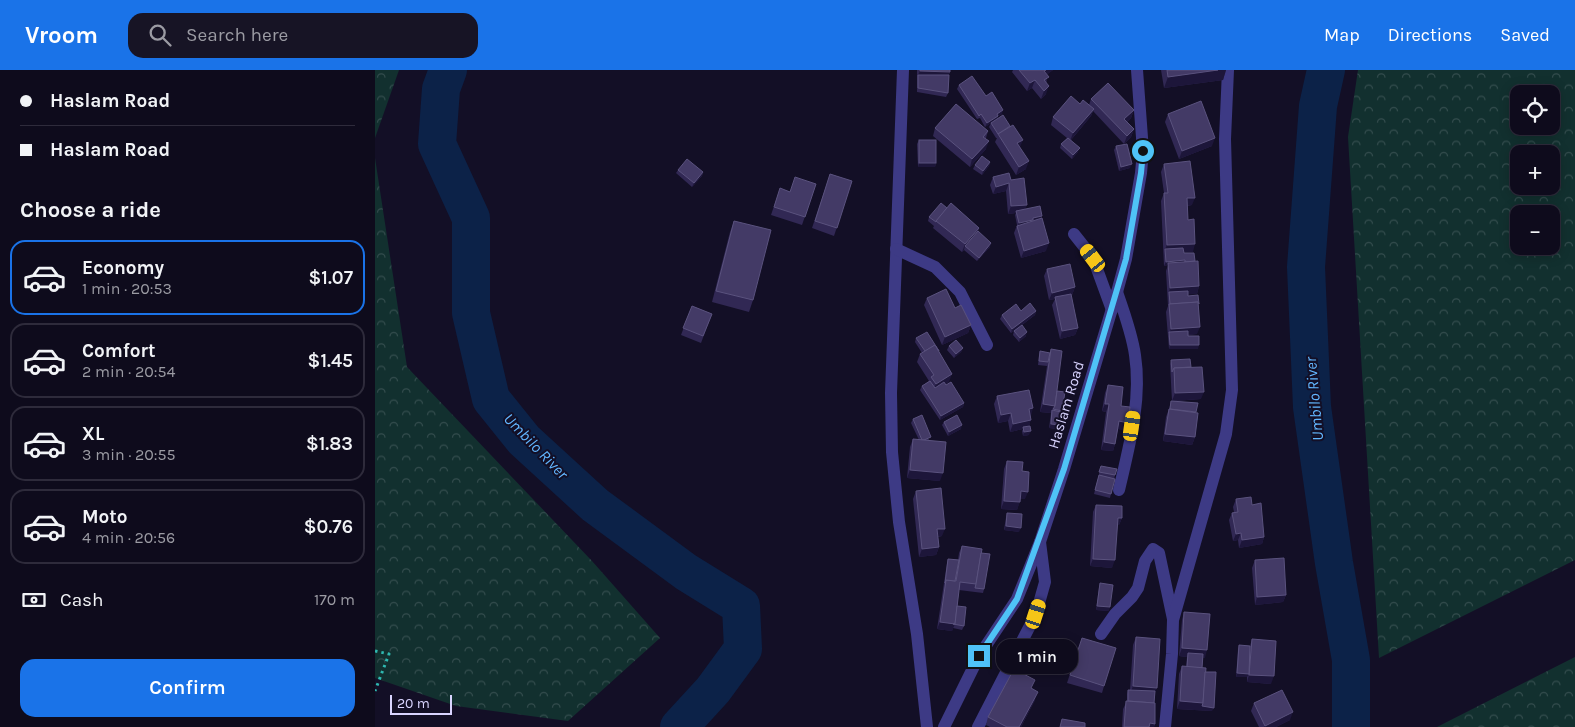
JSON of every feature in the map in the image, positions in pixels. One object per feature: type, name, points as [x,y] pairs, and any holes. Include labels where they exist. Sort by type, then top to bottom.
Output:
[{"type":"street","points":[[903,70],[891,393],[892,452],[899,522],[917,634],[927,727]]},
{"type":"street","name":"Haslam Road","points":[[944,727],[979,656],[1017,599],[1040,542],[1112,310],[1141,173],[1143,151],[1137,70]]},
{"type":"street","points":[[1173,620],[1226,434],[1232,404],[1230,261],[1225,139],[1228,70]]},
{"type":"street","points":[[1074,234],[1093,258],[1112,310]]},
{"type":"street","points":[[896,249],[935,267],[960,292],[987,345]]},
{"type":"street","points":[[1117,292],[1135,355],[1137,376],[1130,442],[1119,490]]},
{"type":"street","points":[[978,727],[1036,614],[1045,582],[1040,542]]},
{"type":"street","points":[[1101,634],[1115,614],[1135,592],[1145,561],[1153,548],[1159,553],[1173,620],[1172,654],[1165,727]]},
{"type":"path","points":[[375,650],[389,654],[375,691]]},
{"type":"green space","points":[[375,70],[399,70],[375,138]]},
{"type":"green space","points":[[1358,70],[1575,70],[1575,560],[1379,658],[1348,137]]},
{"type":"green space","points":[[375,158],[407,367],[592,561],[660,638],[568,721],[456,706],[375,678]]},
{"type":"green space","points":[[1575,657],[1575,727],[1437,727]]},
{"type":"building","points":[[950,70],[950,72],[920,71]]},
{"type":"building","points":[[1019,70],[1046,70],[1044,71],[1049,77],[1044,80],[1049,86],[1044,91],[1035,80],[1030,83]]},
{"type":"building","points":[[1167,70],[1218,70],[1168,77]]},
{"type":"building","points":[[918,75],[949,75],[948,93],[918,88]]},
{"type":"building","points":[[972,76],[986,96],[992,92],[1003,110],[997,114],[998,116],[987,123],[981,114],[979,116],[959,85]]},
{"type":"building","points":[[1108,83],[1134,110],[1124,119],[1134,129],[1127,136],[1091,99]]},
{"type":"building","points":[[1071,96],[1080,104],[1083,100],[1094,109],[1073,133],[1053,117]]},
{"type":"building","points":[[1201,101],[1215,138],[1182,151],[1168,114]]},
{"type":"building","points":[[956,104],[988,131],[983,137],[989,141],[972,159],[935,128]]},
{"type":"building","points":[[1003,115],[1010,126],[998,134],[991,123]]},
{"type":"building","points":[[1013,125],[1023,140],[1017,143],[1029,161],[1019,167],[998,134]]},
{"type":"building","points":[[1068,138],[1080,148],[1073,155],[1061,144]]},
{"type":"building","points":[[919,140],[936,140],[936,163],[919,163]]},
{"type":"building","points":[[1127,144],[1132,164],[1121,167],[1116,146]]},
{"type":"building","points":[[982,156],[990,162],[983,171],[975,165]]},
{"type":"building","points":[[687,159],[703,172],[694,183],[678,170]]},
{"type":"building","points":[[1190,161],[1195,198],[1187,198],[1188,220],[1194,219],[1195,244],[1167,245],[1164,193],[1168,193],[1164,164]]},
{"type":"building","points":[[1009,173],[1011,180],[1024,178],[1027,205],[1011,206],[1009,183],[996,187],[993,177]]},
{"type":"building","points":[[830,174],[852,181],[837,228],[815,221]]},
{"type":"building","points":[[795,177],[816,184],[805,217],[774,207],[780,188],[790,192]]},
{"type":"building","points":[[941,203],[947,208],[936,222],[929,217]]},
{"type":"building","points":[[951,203],[979,228],[965,244],[936,221]]},
{"type":"building","points":[[1040,206],[1042,216],[1019,223],[1016,211]]},
{"type":"building","points":[[1042,218],[1049,243],[1024,251],[1017,226]]},
{"type":"building","points":[[734,221],[771,230],[753,300],[716,291]]},
{"type":"building","points":[[978,231],[991,243],[979,258],[965,246]]},
{"type":"building","points":[[1183,248],[1184,253],[1194,253],[1195,261],[1166,262],[1165,249]]},
{"type":"building","points":[[1198,261],[1199,286],[1170,288],[1168,263]]},
{"type":"building","points":[[1070,264],[1075,287],[1052,293],[1047,269]]},
{"type":"building","points":[[946,289],[955,308],[961,305],[971,325],[945,337],[927,298]]},
{"type":"building","points":[[1188,291],[1188,296],[1198,295],[1199,304],[1198,302],[1170,304],[1169,292]]},
{"type":"building","points":[[1071,294],[1078,328],[1062,331],[1055,297]]},
{"type":"building","points":[[1198,302],[1200,327],[1171,329],[1169,304]]},
{"type":"building","points":[[1030,303],[1036,311],[1012,329],[1002,315],[1016,304],[1021,311]]},
{"type":"building","points":[[692,306],[712,314],[703,336],[683,328]]},
{"type":"building","points":[[1022,325],[1027,332],[1020,338],[1014,331]]},
{"type":"building","points":[[1188,331],[1188,336],[1199,336],[1199,345],[1170,345],[1169,332]]},
{"type":"building","points":[[927,332],[939,351],[935,345],[925,351],[916,338]]},
{"type":"building","points":[[956,340],[963,348],[956,354],[949,346]]},
{"type":"building","points":[[935,345],[952,374],[936,384],[931,377],[934,375],[920,354]]},
{"type":"building","points":[[1051,349],[1062,351],[1055,406],[1043,404]]},
{"type":"building","points":[[1040,351],[1050,353],[1048,362],[1039,361]]},
{"type":"building","points":[[1190,359],[1191,367],[1174,368],[1172,372],[1171,360]]},
{"type":"building","points":[[1202,367],[1204,392],[1175,393],[1174,368]]},
{"type":"building","points":[[930,381],[935,388],[944,382],[946,385],[951,382],[964,403],[941,416],[922,386]]},
{"type":"building","points":[[1108,385],[1123,387],[1121,406],[1130,407],[1128,423],[1119,421],[1115,444],[1104,442],[1109,404],[1105,404]]},
{"type":"building","points":[[1029,390],[1033,408],[1029,409],[1031,420],[1013,424],[1011,413],[1001,415],[997,396]]},
{"type":"building","points":[[1057,391],[1065,392],[1062,411],[1053,409]]},
{"type":"building","points":[[1171,401],[1198,403],[1196,412],[1170,409]]},
{"type":"building","points":[[1169,409],[1198,413],[1195,437],[1165,434]]},
{"type":"building","points":[[1052,410],[1061,412],[1060,425],[1051,424]]},
{"type":"building","points":[[922,415],[931,437],[924,440],[922,440],[913,419]]},
{"type":"building","points":[[957,415],[962,425],[949,432],[944,422]]},
{"type":"building","points":[[1030,426],[1031,431],[1024,432],[1023,427]]},
{"type":"building","points":[[913,439],[946,442],[943,473],[910,470]]},
{"type":"building","points":[[1007,461],[1023,462],[1022,471],[1029,472],[1028,492],[1021,491],[1020,502],[1004,501]]},
{"type":"building","points":[[1101,466],[1117,469],[1115,475],[1099,472]]},
{"type":"building","points":[[1099,475],[1115,479],[1111,494],[1095,490]]},
{"type":"building","points":[[941,488],[945,529],[937,529],[939,547],[922,549],[916,491]]},
{"type":"building","points":[[1251,497],[1252,505],[1261,503],[1264,537],[1242,540],[1241,533],[1236,534],[1232,513],[1238,512],[1236,499]]},
{"type":"building","points":[[1096,505],[1122,506],[1122,518],[1118,518],[1115,560],[1093,559]]},
{"type":"building","points":[[1007,513],[1022,514],[1021,528],[1006,526]]},
{"type":"building","points":[[962,546],[982,549],[976,584],[960,582],[955,624],[940,622],[946,580],[956,581]]},
{"type":"building","points":[[981,553],[990,554],[984,589],[975,588]]},
{"type":"building","points":[[1284,558],[1286,595],[1257,597],[1255,560]]},
{"type":"building","points":[[948,559],[959,560],[955,581],[946,580],[945,583]]},
{"type":"building","points":[[1100,583],[1113,585],[1110,607],[1097,606]]},
{"type":"building","points":[[957,606],[966,607],[964,626],[953,624],[955,624]]},
{"type":"building","points":[[1184,612],[1210,614],[1207,650],[1182,648]]},
{"type":"building","points":[[1136,637],[1160,639],[1157,688],[1133,686]]},
{"type":"building","points":[[1082,638],[1116,648],[1104,686],[1070,675]]},
{"type":"building","points":[[1252,639],[1276,641],[1274,676],[1249,675]]},
{"type":"building","points":[[1239,645],[1250,646],[1249,674],[1237,673]]},
{"type":"building","points":[[1188,653],[1203,654],[1202,668],[1187,667]]},
{"type":"building","points":[[1182,666],[1206,668],[1203,703],[1180,701]]},
{"type":"building","points":[[1014,669],[1035,680],[1031,688],[1038,692],[1019,727],[1007,727],[988,717]]},
{"type":"building","points":[[1205,672],[1216,672],[1214,708],[1202,706]]},
{"type":"building","points":[[1128,690],[1155,691],[1154,703],[1128,701]]},
{"type":"building","points":[[1282,690],[1293,712],[1265,726],[1254,703]]},
{"type":"building","points":[[1126,701],[1155,703],[1155,724],[1150,723],[1149,727],[1124,727]]},
{"type":"building","points":[[1062,719],[1085,723],[1085,727],[1060,727]]},
{"type":"waterway","name":"Umbilo River","points":[[448,70],[441,89],[437,144],[471,218],[471,313],[491,399],[524,440],[595,505],[686,572],[741,606],[743,649],[713,690],[679,727]]},
{"type":"waterway","name":"Umbilo River","points":[[1326,70],[1318,106],[1306,267],[1312,407],[1334,563],[1351,660],[1351,727]]},
{"type":"route","points":[[979,656],[1017,599],[1040,542],[1064,469],[1126,259],[1143,151]]}]
